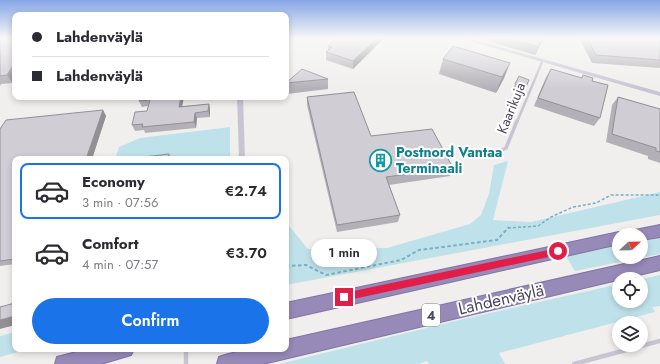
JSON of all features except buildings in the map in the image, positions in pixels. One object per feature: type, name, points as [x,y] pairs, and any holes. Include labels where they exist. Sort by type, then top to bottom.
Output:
[{"type":"highway","points":[[648,233],[660,231]]},
{"type":"highway","points":[[289,310],[612,240]]},
{"type":"highway","name":"Lahdenväylä","points":[[289,348],[354,332],[660,263]]},
{"type":"highway","points":[[64,364],[114,352]]},
{"type":"highway","name":"Lahdenväylä","points":[[226,364],[274,352]]},
{"type":"street","points":[[519,55],[660,94]]},
{"type":"street","points":[[240,100],[242,156]]},
{"type":"lane","name":"Kaarikuja","points":[[492,155],[506,148],[542,62]]},
{"type":"lane","points":[[574,364],[660,341]]},
{"type":"lane","points":[[186,352],[186,364]]},
{"type":"path","points":[[289,266],[306,265],[326,275],[401,260],[419,250],[497,240],[509,227],[538,226],[551,217],[573,207],[596,203],[611,196],[660,195]]},
{"type":"shaded area","points":[[230,127],[230,156],[116,156],[119,147],[140,138]]},
{"type":"shaded area","points":[[508,161],[493,220],[531,222],[660,192],[660,215],[289,284],[289,226],[308,249],[387,248],[470,224],[481,215],[489,194],[494,165]]},
{"type":"shaded area","points":[[660,236],[660,254],[648,256],[648,239]]},
{"type":"shaded area","points":[[612,245],[612,264],[575,271],[565,255]]},
{"type":"shaded area","points":[[660,275],[660,306],[652,307],[655,312],[640,316],[612,316],[612,323],[499,353],[505,364],[429,364],[427,361],[419,364],[279,364],[459,320],[612,286],[612,308],[648,308],[648,278]]},
{"type":"shaded area","points":[[12,333],[12,352],[18,352],[0,357],[0,336]]},
{"type":"place","name":"Postnord Vantaa Terminaali","points":[[381,160]]},
{"type":"route","points":[[344,297],[558,251]]}]
